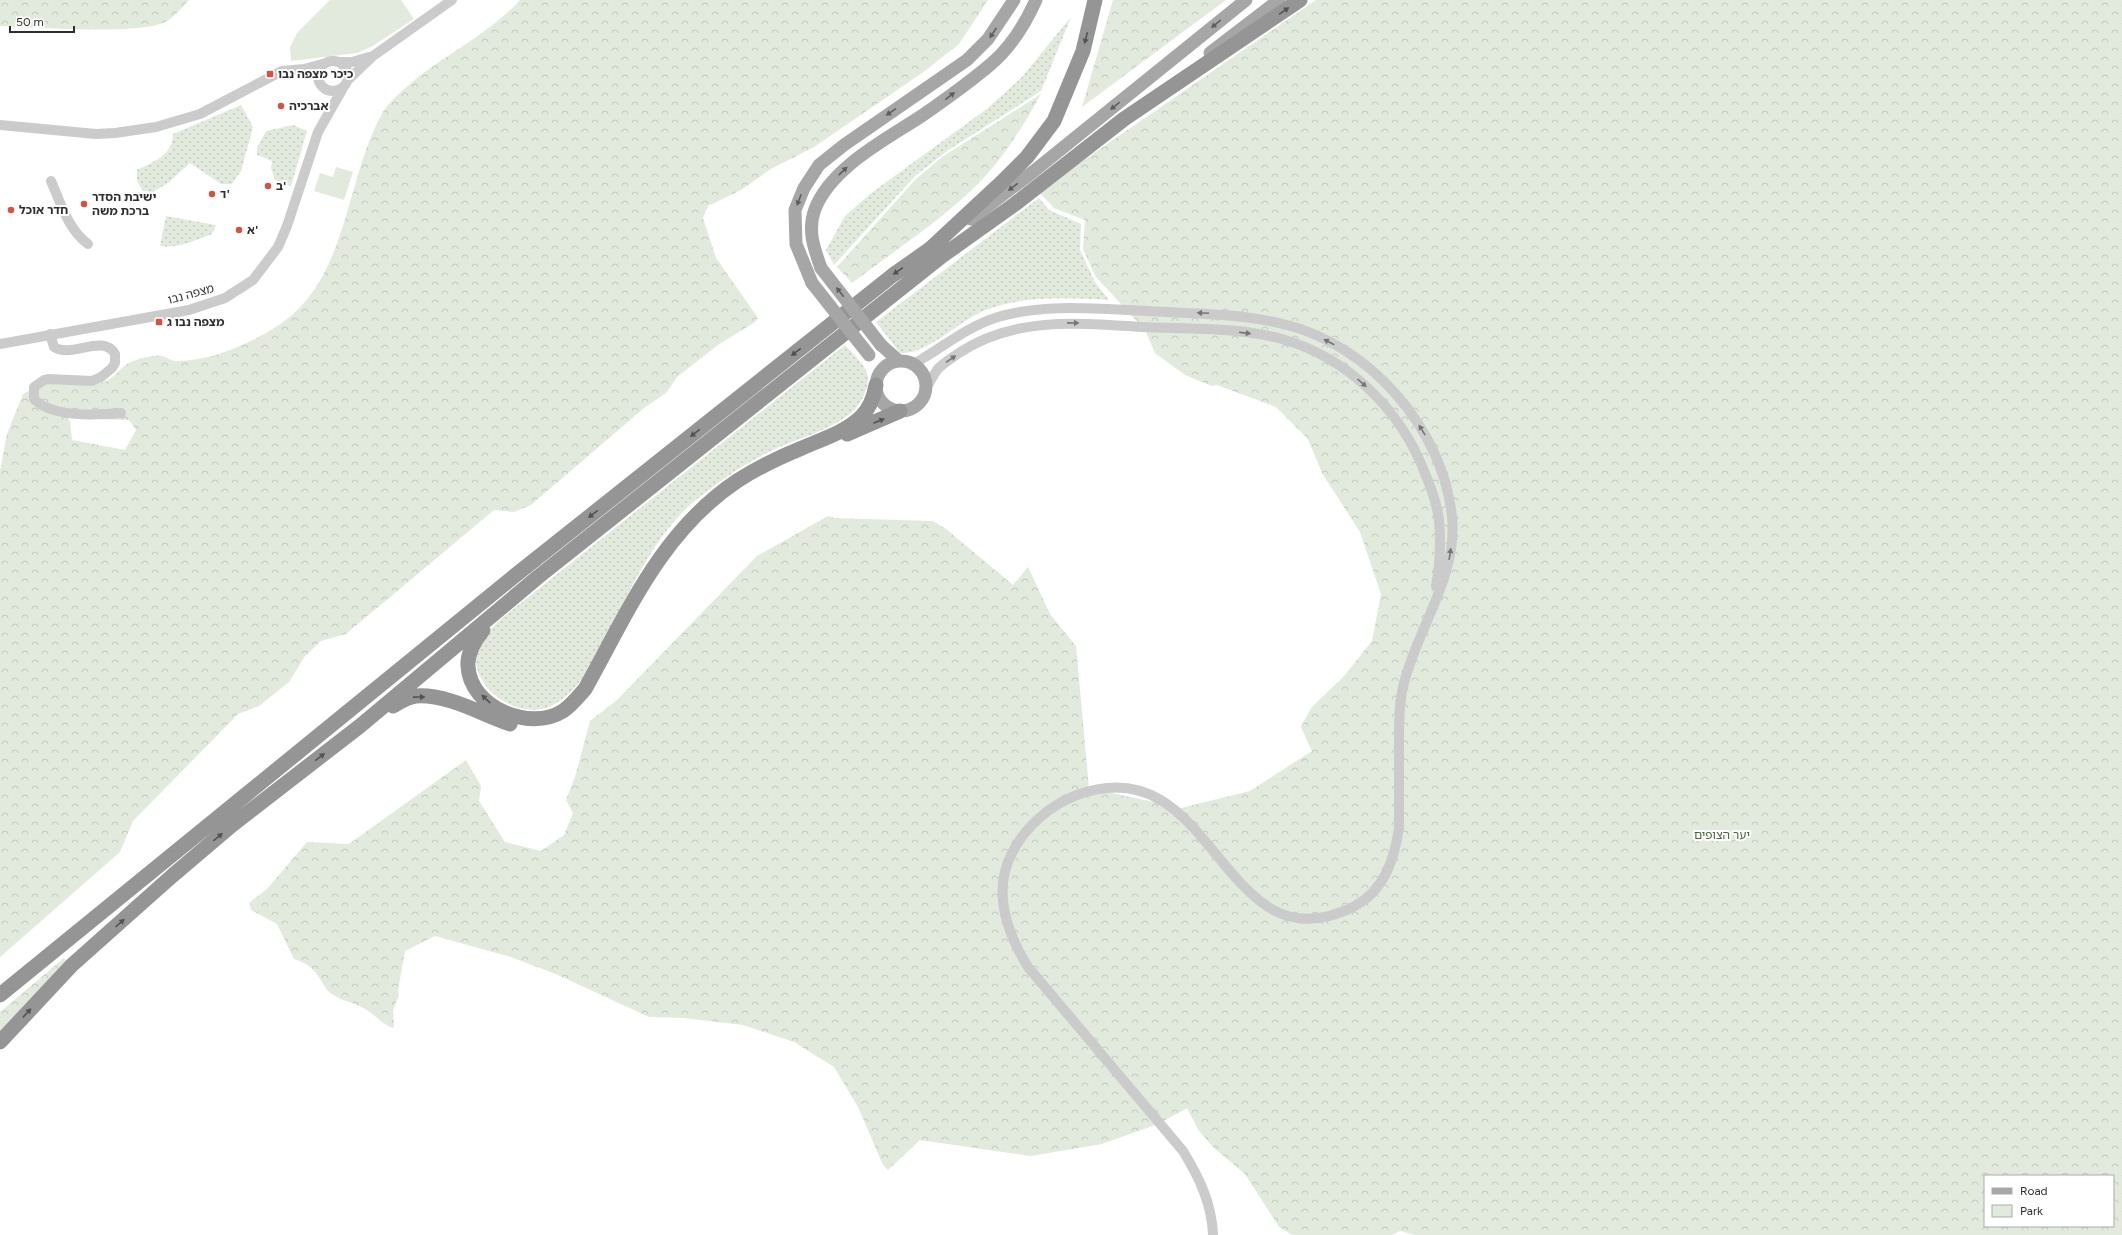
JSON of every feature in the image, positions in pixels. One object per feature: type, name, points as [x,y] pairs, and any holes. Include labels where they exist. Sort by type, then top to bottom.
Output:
[{"type":"highway","points":[[0,995],[512,578],[894,275],[930,249],[1026,157],[1054,121],[1083,51],[1095,0]]},
{"type":"highway","points":[[0,1042],[72,965],[172,876],[232,825],[360,726],[538,578],[936,261],[1015,204],[1124,119],[1300,0]]},
{"type":"highway","points":[[538,578],[485,627],[476,639],[469,658],[470,675],[477,690],[485,699],[506,714],[538,720],[562,711],[574,703],[585,689],[648,574],[674,538],[705,505],[739,480],[774,460],[830,436],[861,417],[874,399],[877,380]]},
{"type":"highway","points":[[802,448],[841,436],[900,411]]},
{"type":"highway","points":[[360,726],[405,699],[415,696],[443,699],[516,727],[529,729],[548,728],[575,715],[590,698],[623,621]]},
{"type":"main road","points":[[1014,0],[988,39],[967,60],[844,145],[819,165],[804,188],[795,210],[796,244],[812,283],[869,355],[877,380],[877,393],[885,406],[900,411],[915,408],[921,402],[926,388],[926,381],[918,368],[902,361],[882,345],[821,268],[810,232],[815,210],[827,187],[846,167],[941,103],[993,63],[1024,25],[1036,0]]},
{"type":"main road","points":[[930,249],[1034,171],[1246,0]]},
{"type":"main road","points":[[1124,119],[1279,0]]},
{"type":"main road","points":[[877,380],[887,365],[902,361]]},
{"type":"street","name":"מצפה נבו","points":[[0,344],[189,310],[225,298],[253,280],[278,247],[287,226],[318,132],[345,84],[376,54],[452,0]]},
{"type":"street","name":"מצפה נבו","points":[[0,124],[96,134],[156,128],[200,114],[273,75],[292,70],[308,69],[331,62],[352,62],[376,54]]},
{"type":"street","points":[[292,70],[306,76],[323,86],[334,91],[345,84],[345,67],[331,62],[320,70],[318,75],[323,86],[328,96],[328,116]]},
{"type":"street","points":[[51,181],[71,228],[88,244]]},
{"type":"street","points":[[902,361],[915,363],[960,334],[997,317],[1029,311],[1069,308],[1222,314],[1284,324],[1317,335],[1355,357],[1377,376],[1403,402],[1429,441],[1437,459],[1450,496],[1452,538],[1444,579],[1404,682],[1400,704],[1399,828],[1395,850],[1385,877],[1365,899],[1331,916],[1319,918],[1294,917],[1269,908],[1260,903],[1245,889],[1199,832],[1178,811],[1155,797],[1129,789],[1103,788],[1087,791],[1055,806],[1026,831],[1008,859],[1002,890],[1003,908],[1006,924],[1019,953],[1028,967],[1183,1151],[1200,1182],[1207,1199],[1213,1235]]},
{"type":"street","points":[[926,388],[938,369],[968,348],[1002,332],[1031,326],[1070,323],[1221,330],[1280,339],[1310,350],[1346,370],[1362,382],[1391,412],[1415,448],[1429,484],[1439,518],[1439,569],[1428,617]]},
{"type":"street","points":[[50,334],[54,347],[62,350],[99,346],[109,347],[115,354],[115,363],[107,373],[92,381],[44,380],[34,387],[34,399],[45,406],[76,415],[121,414]]},
{"type":"green space","points":[[0,0],[189,0],[170,19],[154,26],[87,30],[0,26]]},
{"type":"green space","points":[[330,0],[401,0],[414,19],[371,47],[357,53],[291,61],[290,47],[297,33]]},
{"type":"green space","points":[[520,0],[988,0],[959,44],[922,73],[814,147],[771,169],[741,190],[708,206],[703,218],[716,258],[758,318],[755,322],[718,345],[677,377],[666,393],[644,408],[531,505],[514,512],[494,510],[346,634],[321,641],[305,656],[289,682],[259,706],[238,714],[133,821],[120,852],[0,957],[0,471],[7,434],[23,394],[42,384],[51,382],[87,384],[100,383],[109,379],[127,364],[146,357],[159,356],[176,361],[204,358],[231,350],[279,325],[302,305],[319,282],[333,255],[370,138],[383,112],[396,96],[412,82],[482,33]],"holes":[[[67,418],[129,420],[136,430],[125,450],[72,440],[70,421]]]},
{"type":"green space","points":[[1113,0],[1226,0],[1082,107]]},
{"type":"green space","name":"יער הצופים","points":[[1316,0],[2122,0],[2122,1235],[1415,1235],[1400,1231],[1392,1235],[1292,1235],[1279,1227],[1245,1174],[1214,1148],[1199,1131],[1187,1108],[1158,1124],[1102,1144],[1031,1156],[920,1140],[888,1170],[883,1165],[858,1107],[834,1067],[794,1042],[743,1025],[684,1018],[649,1017],[558,975],[511,957],[435,936],[405,951],[398,990],[399,995],[393,1010],[394,1027],[392,1028],[365,1009],[333,995],[329,992],[312,968],[294,959],[277,924],[251,910],[249,903],[267,889],[307,842],[349,844],[466,760],[481,786],[479,801],[505,842],[541,851],[564,835],[573,813],[566,800],[575,777],[590,721],[617,700],[757,556],[828,516],[834,518],[933,521],[946,529],[1013,585],[1028,567],[1050,614],[1076,646],[1089,788],[1181,808],[1250,791],[1312,751],[1301,727],[1311,708],[1345,675],[1372,641],[1381,594],[1360,532],[1322,473],[1308,439],[1276,407],[1217,385],[1212,386],[1185,375],[1155,353],[1145,330],[1096,277],[1083,249],[1085,220],[1054,208],[1040,193],[1071,169]]},
{"type":"green space","points":[[1071,17],[1041,91],[947,151],[915,176],[834,265],[826,250],[845,216],[870,194],[988,108],[1022,77]]},
{"type":"green space","points":[[1041,94],[1025,122],[997,163],[975,187],[950,209],[852,283],[837,267],[915,180],[942,157]]},
{"type":"green space","points":[[241,105],[253,127],[241,171],[232,184],[221,184],[190,163],[168,183],[153,192],[143,191],[137,181],[137,170],[156,161],[166,153],[170,147],[173,134]]},
{"type":"green space","points":[[293,125],[307,131],[291,186],[275,180],[271,168],[272,161],[257,155],[257,148],[266,131]]},
{"type":"green space","points":[[336,167],[353,172],[344,200],[314,191],[320,173],[333,177]]},
{"type":"green space","points":[[1039,198],[1049,210],[1081,224],[1080,250],[1095,282],[1109,300],[1047,299],[1001,305],[986,310],[965,321],[921,349],[900,353],[876,322]]},
{"type":"green space","points":[[166,216],[216,225],[212,234],[180,245],[167,247],[160,246]]},
{"type":"green space","points":[[845,345],[865,368],[868,377],[867,386],[858,406],[842,420],[777,448],[749,463],[705,493],[682,513],[656,546],[634,582],[590,667],[578,685],[571,692],[553,705],[541,709],[527,709],[514,706],[502,700],[491,691],[482,681],[477,669],[476,656],[482,640],[502,618]]},
{"type":"green space","points":[[64,958],[67,963],[0,1032],[0,1012]]},
{"type":"place","name":"כיכר מצפה נבו","points":[[270,74]]},
{"type":"place","name":"אברכיה","points":[[281,106]]},
{"type":"place","name":"ב'","points":[[268,186]]},
{"type":"place","name":"ד'","points":[[212,194]]},
{"type":"place","name":"ישיבת הסדר ברכת משה","points":[[84,204]]},
{"type":"place","name":"חדר אוכל","points":[[11,210]]},
{"type":"place","name":"א'","points":[[239,230]]},
{"type":"place","name":"מצפה נבו ג","points":[[159,322]]}]
